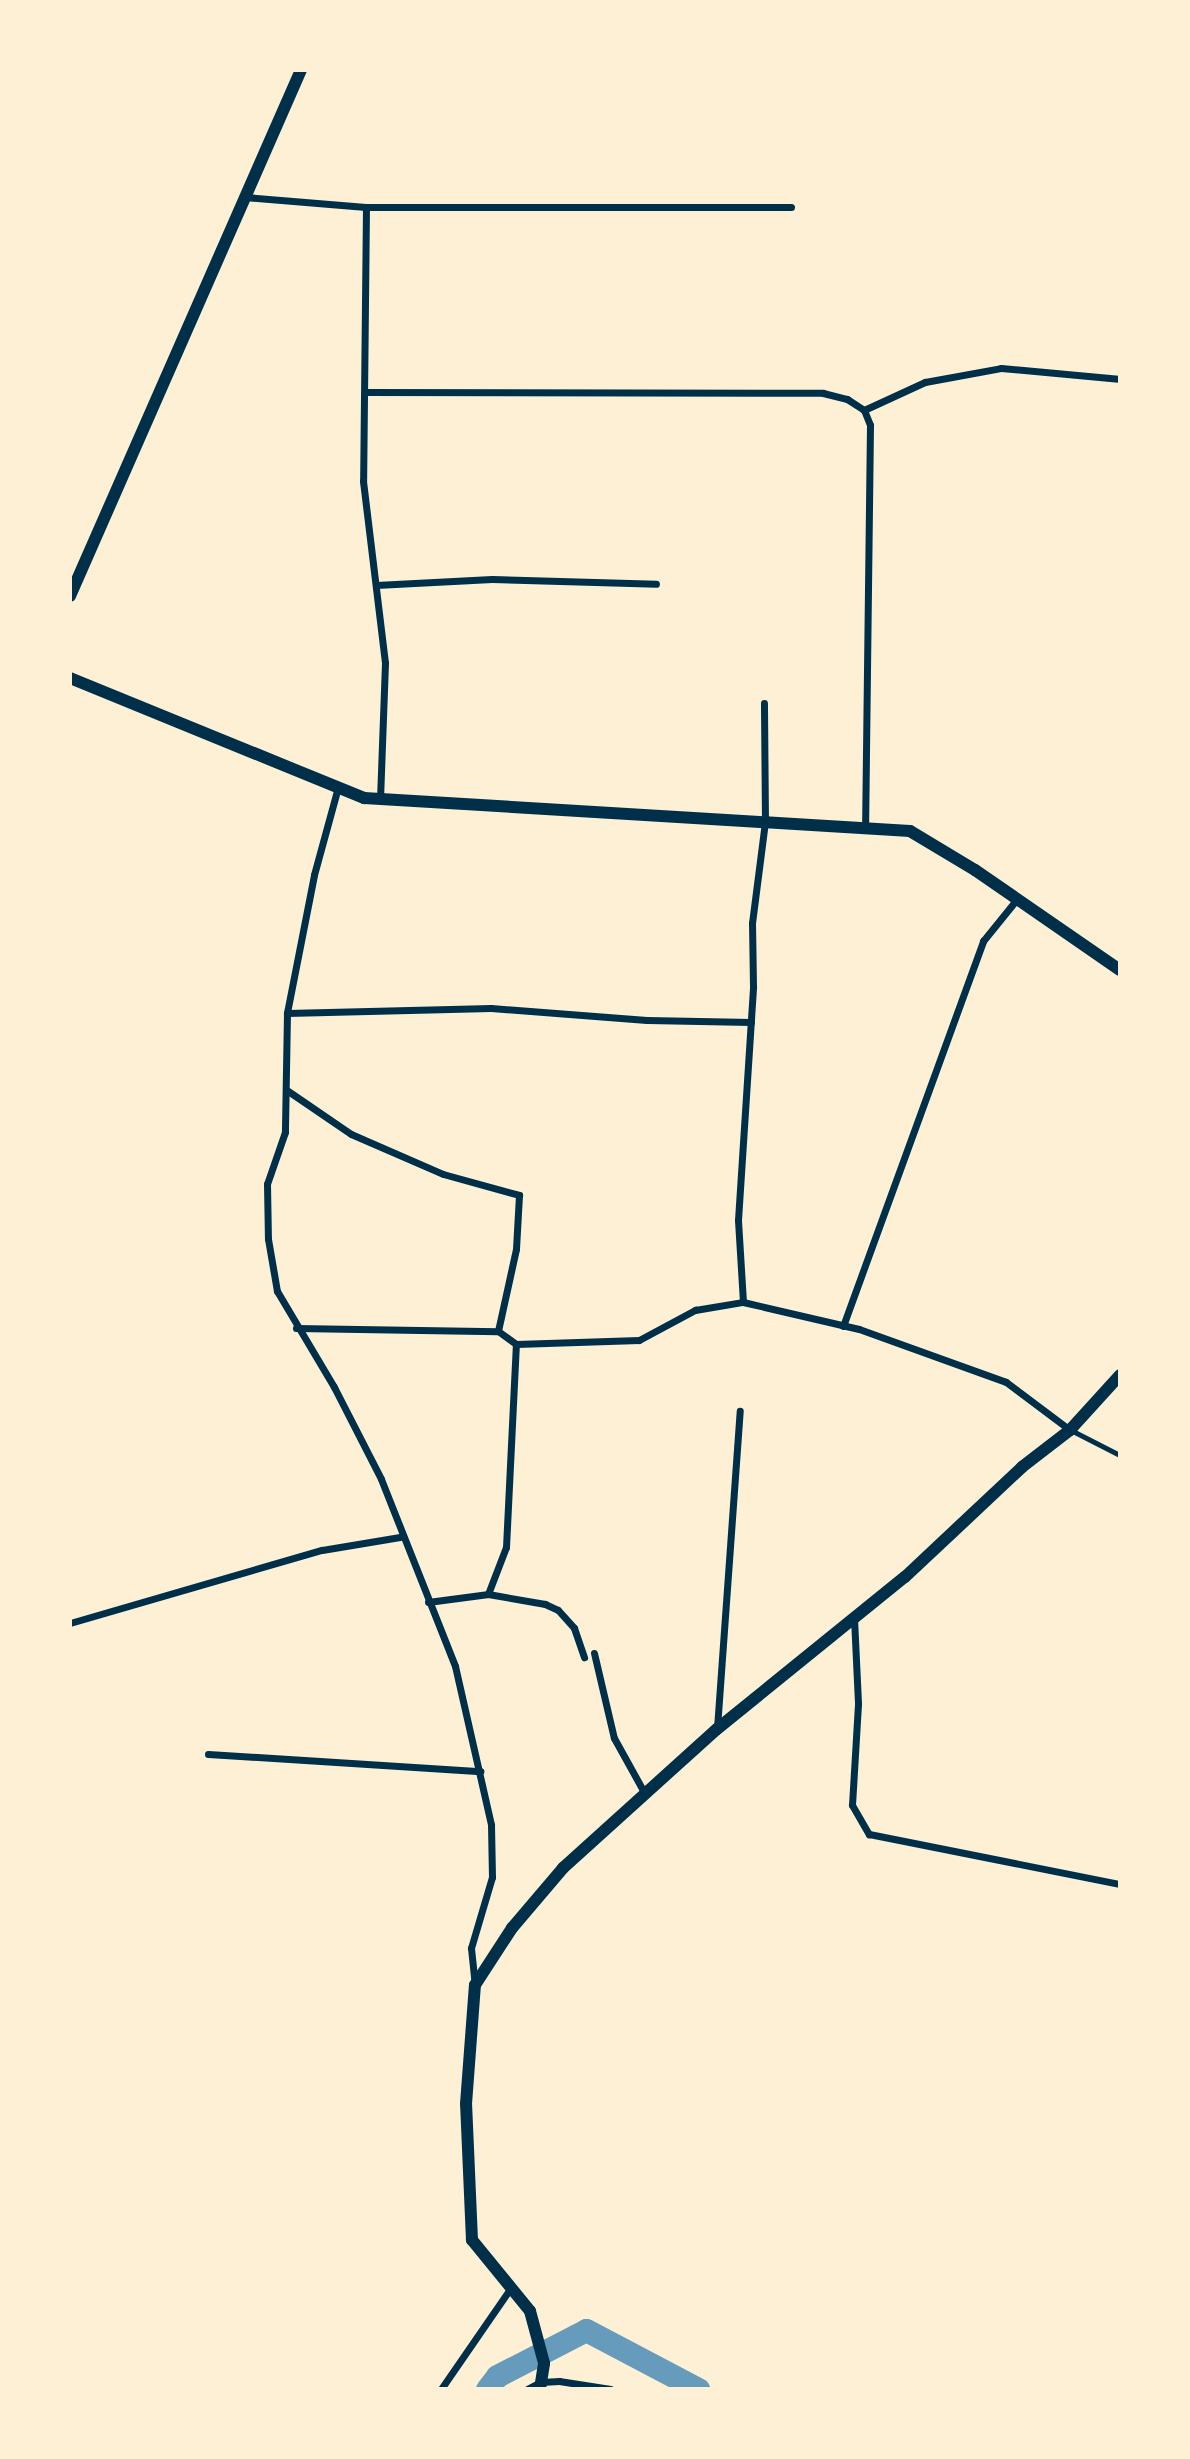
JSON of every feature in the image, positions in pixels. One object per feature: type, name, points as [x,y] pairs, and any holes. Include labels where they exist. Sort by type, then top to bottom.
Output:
[{"type":"street","points":[[70,596],[301,70]]},
{"type":"street","points":[[245,197],[366,207],[791,207]]},
{"type":"street","points":[[366,207],[363,481],[385,663],[380,799]]},
{"type":"street","points":[[864,410],[925,382],[1001,368],[1120,379]]},
{"type":"street","points":[[365,392],[823,393],[847,399],[864,410],[870,425],[865,825]]},
{"type":"street","points":[[376,585],[492,579],[656,584]]},
{"type":"street","points":[[70,678],[338,787],[380,799],[765,822],[865,825],[910,831],[1017,899],[1120,971]]},
{"type":"street","points":[[743,1302],[738,1220],[751,1022],[751,923],[765,822],[764,703]]},
{"type":"street","points":[[338,787],[314,875],[287,1013],[288,1091],[285,1132],[267,1184],[268,1240],[276,1291],[334,1387],[381,1479],[400,1537],[455,1666],[480,1771],[491,1825],[492,1877],[471,1948],[475,1985],[466,2104],[472,2240],[530,2311],[544,2363],[540,2385]]},
{"type":"street","points":[[843,1326],[983,942],[1017,899]]},
{"type":"street","points":[[287,1013],[491,1008],[648,1020],[751,1022]]},
{"type":"street","points":[[288,1091],[364,1140],[443,1174],[519,1195],[516,1248],[498,1331]]},
{"type":"street","points":[[296,1328],[498,1331],[516,1344],[639,1340],[695,1310],[743,1302],[843,1326],[1006,1382],[1070,1430]]},
{"type":"street","points":[[488,1594],[506,1547],[516,1344]]},
{"type":"street","points":[[475,1985],[512,1928],[563,1868],[717,1729],[854,1618],[1070,1430],[1120,1375]]},
{"type":"street","points":[[717,1729],[740,1411]]},
{"type":"street","points":[[70,1623],[322,1550],[400,1537]]},
{"type":"street","points":[[428,1602],[488,1594],[525,1598],[558,1610],[573,1628],[584,1657]]},
{"type":"street","points":[[854,1618],[858,1704],[852,1805],[869,1834],[928,1849],[1120,1884]]},
{"type":"street","points":[[594,1653],[614,1738],[645,1794]]},
{"type":"street","points":[[208,1754],[480,1771]]},
{"type":"street","points":[[441,2389],[512,2286]]},
{"type":"street","points":[[527,2389],[540,2385],[580,2382],[610,2389]]},
{"type":"lane","points":[[1070,1430],[1120,1455]]},
{"type":"waterway","points":[[487,2389],[497,2376],[586,2330],[698,2389]]}]
